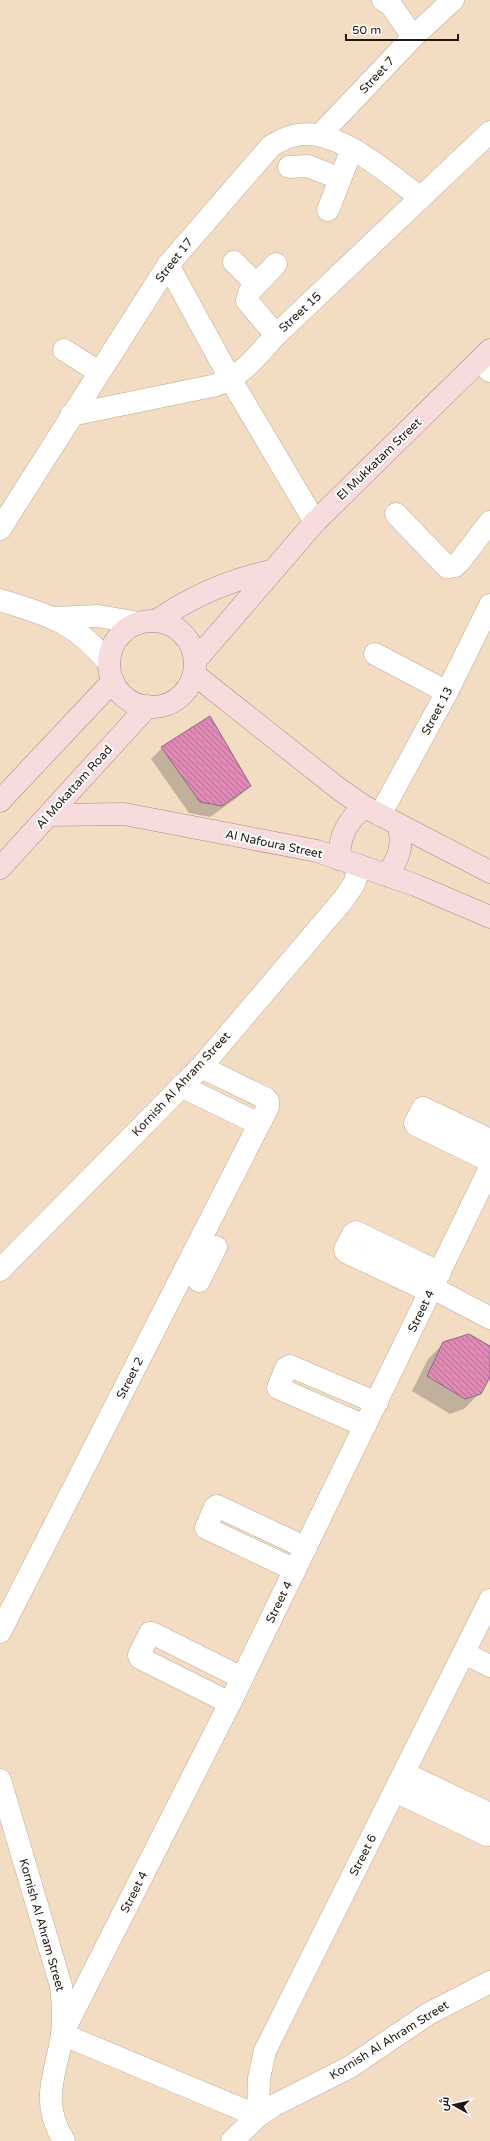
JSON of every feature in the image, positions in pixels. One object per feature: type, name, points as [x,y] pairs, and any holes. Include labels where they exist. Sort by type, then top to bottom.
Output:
[{"type":"main road","name":"El Mukkatam Street","points":[[194,667],[271,571],[314,522],[487,361]]},
{"type":"main road","points":[[148,622],[172,626],[183,634],[190,644],[194,667],[186,689],[180,696],[165,704],[148,706],[139,705],[123,696],[111,672],[110,654],[118,638],[124,631],[148,622],[210,589],[243,577],[271,571]]},
{"type":"main road","points":[[194,667],[339,789],[381,815],[485,865]]},
{"type":"main road","points":[[0,801],[111,672]]},
{"type":"main road","name":"Al Mokattam Road","points":[[0,868],[148,706]]},
{"type":"main road","name":"Al Nafoura Street","points":[[49,815],[106,813],[142,817],[317,851],[386,875],[490,917]]},
{"type":"main road","points":[[339,859],[339,849],[344,829],[356,813],[381,815]]},
{"type":"main road","points":[[381,815],[401,846],[398,857],[386,875]]},
{"type":"street","points":[[382,0],[391,5],[413,37]]},
{"type":"street","name":"Street 7","points":[[316,135],[413,37],[453,0]]},
{"type":"street","name":"Street 15","points":[[71,415],[212,386],[231,380],[245,368],[276,335],[490,132]]},
{"type":"street","name":"Street 17","points":[[0,529],[168,264],[271,146],[283,139],[297,135],[316,135],[352,149],[421,198]]},
{"type":"street","points":[[308,169],[316,135]]},
{"type":"street","points":[[328,210],[352,149]]},
{"type":"street","points":[[234,262],[256,284]]},
{"type":"street","points":[[168,264],[231,380],[314,522]]},
{"type":"street","points":[[276,264],[256,284],[247,296],[246,301],[276,335]]},
{"type":"street","points":[[64,350],[99,372]]},
{"type":"street","points":[[396,514],[447,567],[455,566],[460,561],[490,522]]},
{"type":"street","points":[[0,600],[54,618],[87,639],[111,672]]},
{"type":"street","name":"Street 13","points":[[381,815],[447,692],[490,605]]},
{"type":"street","points":[[54,618],[98,616],[148,622]]},
{"type":"street","points":[[375,654],[447,692]]},
{"type":"street","name":"Kornish Al Ahram Street","points":[[0,1270],[201,1067],[343,900],[354,884],[360,866]]},
{"type":"street","name":"Street 2","points":[[0,1632],[204,1262],[259,1124],[268,1107],[268,1102],[265,1098],[201,1067]]},
{"type":"street","points":[[181,1086],[259,1124]]},
{"type":"street","points":[[490,1140],[423,1108],[414,1123],[490,1161]]},
{"type":"street","name":"Street 4","points":[[62,2034],[230,1703],[435,1284],[490,1168]]},
{"type":"street","points":[[435,1284],[490,1318]]},
{"type":"street","points":[[365,1426],[278,1388],[286,1368],[290,1366],[377,1403]]},
{"type":"street","points":[[295,1570],[206,1528],[214,1507],[217,1506],[306,1548]]},
{"type":"street","name":"Street 6","points":[[258,2116],[259,2078],[265,2051],[464,1652],[482,1634],[490,1600]]},
{"type":"street","points":[[230,1703],[140,1658],[139,1655],[150,1633],[152,1632],[242,1678]]},
{"type":"street","points":[[464,1652],[490,1666]]},
{"type":"street","name":"Kornish Al Ahram Street","points":[[0,1780],[61,1986],[63,2002],[62,2034],[51,2081],[51,2100],[54,2118],[64,2141]]},
{"type":"street","points":[[399,1782],[490,1814]]},
{"type":"street","points":[[399,1782],[487,1835],[490,1833]]},
{"type":"street","name":"Kornish Al Ahram Street","points":[[232,2141],[258,2116],[288,2098],[356,2063],[434,2011],[490,1982]]},
{"type":"street","points":[[62,2034],[258,2116]]},
{"type":"building","points":[[210,716],[251,786],[222,806],[200,802],[161,747]]},
{"type":"building","points":[[469,1334],[490,1346],[490,1377],[481,1394],[465,1399],[427,1376],[443,1342]]}]
